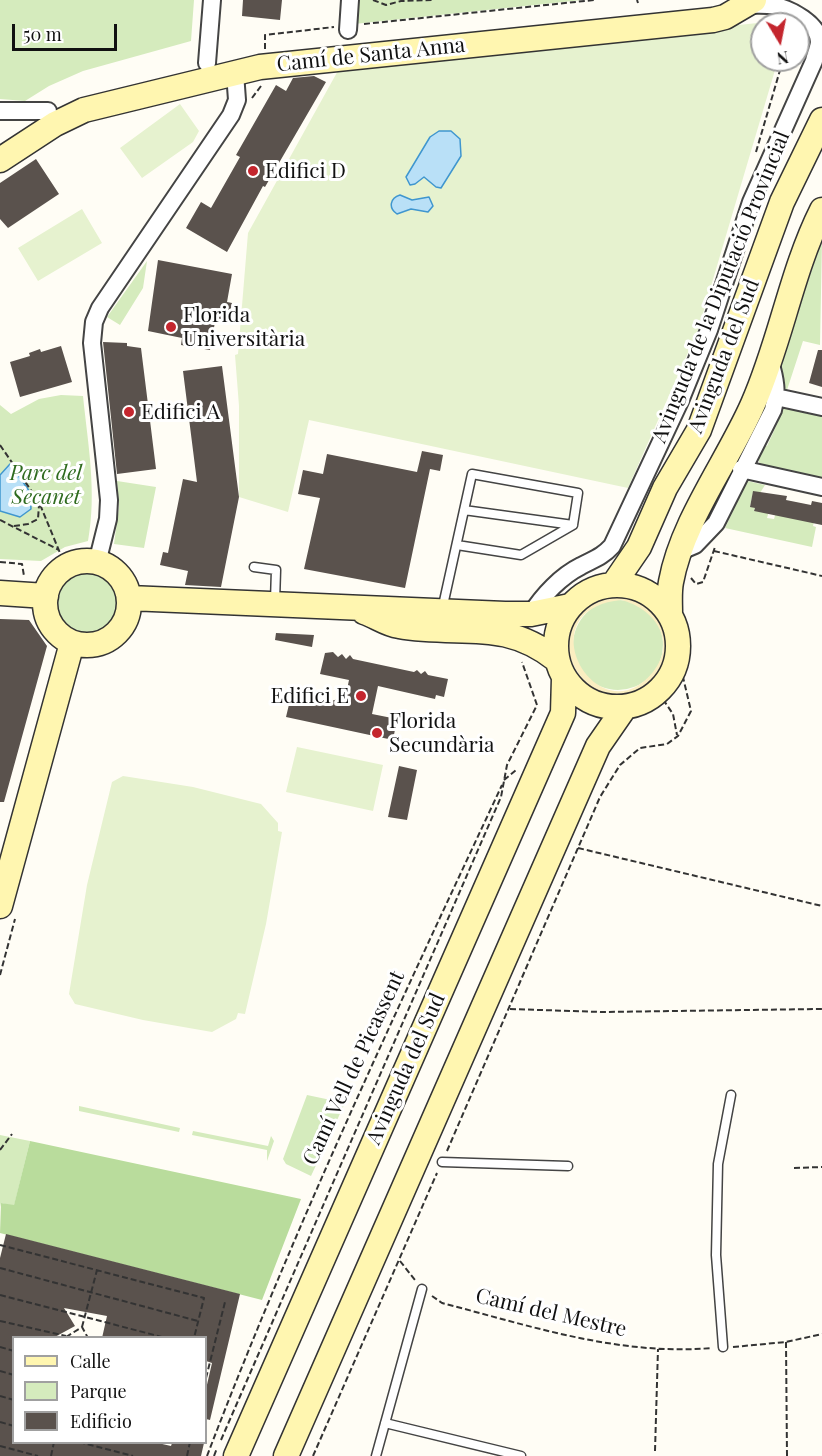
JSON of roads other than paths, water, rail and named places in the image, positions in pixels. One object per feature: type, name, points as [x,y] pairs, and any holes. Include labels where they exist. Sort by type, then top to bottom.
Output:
[{"type":"main road","name":"Camí de Santa Anna","points":[[0,160],[55,124],[84,110],[235,73],[338,57],[713,20],[725,17],[750,2]]},
{"type":"main road","points":[[0,141],[48,111],[90,92],[265,51],[368,38],[519,29],[646,28]]},
{"type":"main road","name":"Avinguda del Sud","points":[[613,585],[634,555],[665,488],[699,430],[782,202],[822,120]]},
{"type":"main road","name":"Avinguda del Sud","points":[[670,614],[670,584],[753,403],[769,360],[795,274],[822,210]]},
{"type":"main road","points":[[77,563],[98,563],[116,573],[127,589],[129,598],[124,622],[108,640],[96,644],[64,642],[50,624],[40,601],[52,579],[66,567],[77,563]]},
{"type":"main road","points":[[129,598],[350,609],[531,614],[570,606],[596,588],[613,585],[630,586],[646,591],[670,614],[679,641],[678,656],[672,676],[658,692],[643,702],[625,707],[608,707],[591,702],[576,692],[561,669],[539,646],[520,638],[499,632],[396,626],[350,609]]},
{"type":"main road","points":[[0,593],[40,601]]},
{"type":"main road","points":[[561,669],[555,642],[560,624],[570,606]]},
{"type":"main road","points":[[2,894],[64,642]]},
{"type":"main road","name":"Avinguda del Sud","points":[[236,1456],[563,713],[561,669]]},
{"type":"main road","points":[[286,1456],[598,746],[625,707]]},
{"type":"street","points":[[207,63],[212,0]]},
{"type":"street","points":[[348,28],[350,0]]},
{"type":"street","name":"Avinguda de la Diputació Provincial","points":[[531,614],[540,600],[567,574],[603,557],[612,546],[684,391],[709,330],[751,202],[814,61],[819,42],[817,33],[810,25],[797,15],[775,6],[750,2]]},
{"type":"street","points":[[98,563],[108,519],[109,500],[92,343],[94,322],[100,308],[231,115],[237,100],[235,73]]},
{"type":"street","points":[[0,111],[48,111]]},
{"type":"street","points":[[688,548],[716,523],[741,469],[773,410],[776,397],[769,360]]},
{"type":"street","points":[[776,397],[822,407]]},
{"type":"street","points":[[741,469],[822,487]]},
{"type":"lane","points":[[442,610],[472,474],[578,493],[573,525]]},
{"type":"lane","points":[[464,510],[573,525]]},
{"type":"lane","points":[[457,545],[521,555],[573,525]]},
{"type":"lane","points":[[254,567],[276,570],[275,605]]},
{"type":"lane","points":[[723,1347],[716,1255],[718,1164],[731,1095]]},
{"type":"lane","points":[[442,1162],[568,1166]]},
{"type":"lane","points":[[376,1456],[422,1289]]},
{"type":"lane","points":[[385,1424],[521,1456]]},
{"type":"water","points":[[439,131],[451,131],[460,139],[461,156],[441,188],[436,187],[424,177],[410,185],[406,177],[430,137]]},
{"type":"water","points":[[400,195],[412,200],[429,197],[433,206],[428,212],[411,209],[397,214],[392,209],[391,203]]},
{"type":"water","points":[[10,464],[30,492],[31,509],[20,517],[0,511],[0,475]]},
{"type":"place","name":"Edifici D","points":[[253,171]]},
{"type":"place","name":"Florida Universitària","points":[[171,327]]},
{"type":"place","name":"Edifici A","points":[[129,412]]},
{"type":"place","name":"Edifici E","points":[[361,696]]},
{"type":"place","name":"Florida Secundària","points":[[377,733]]},
{"type":"park label","name":"Parc del Secanet","points":[[46,485]]}]
